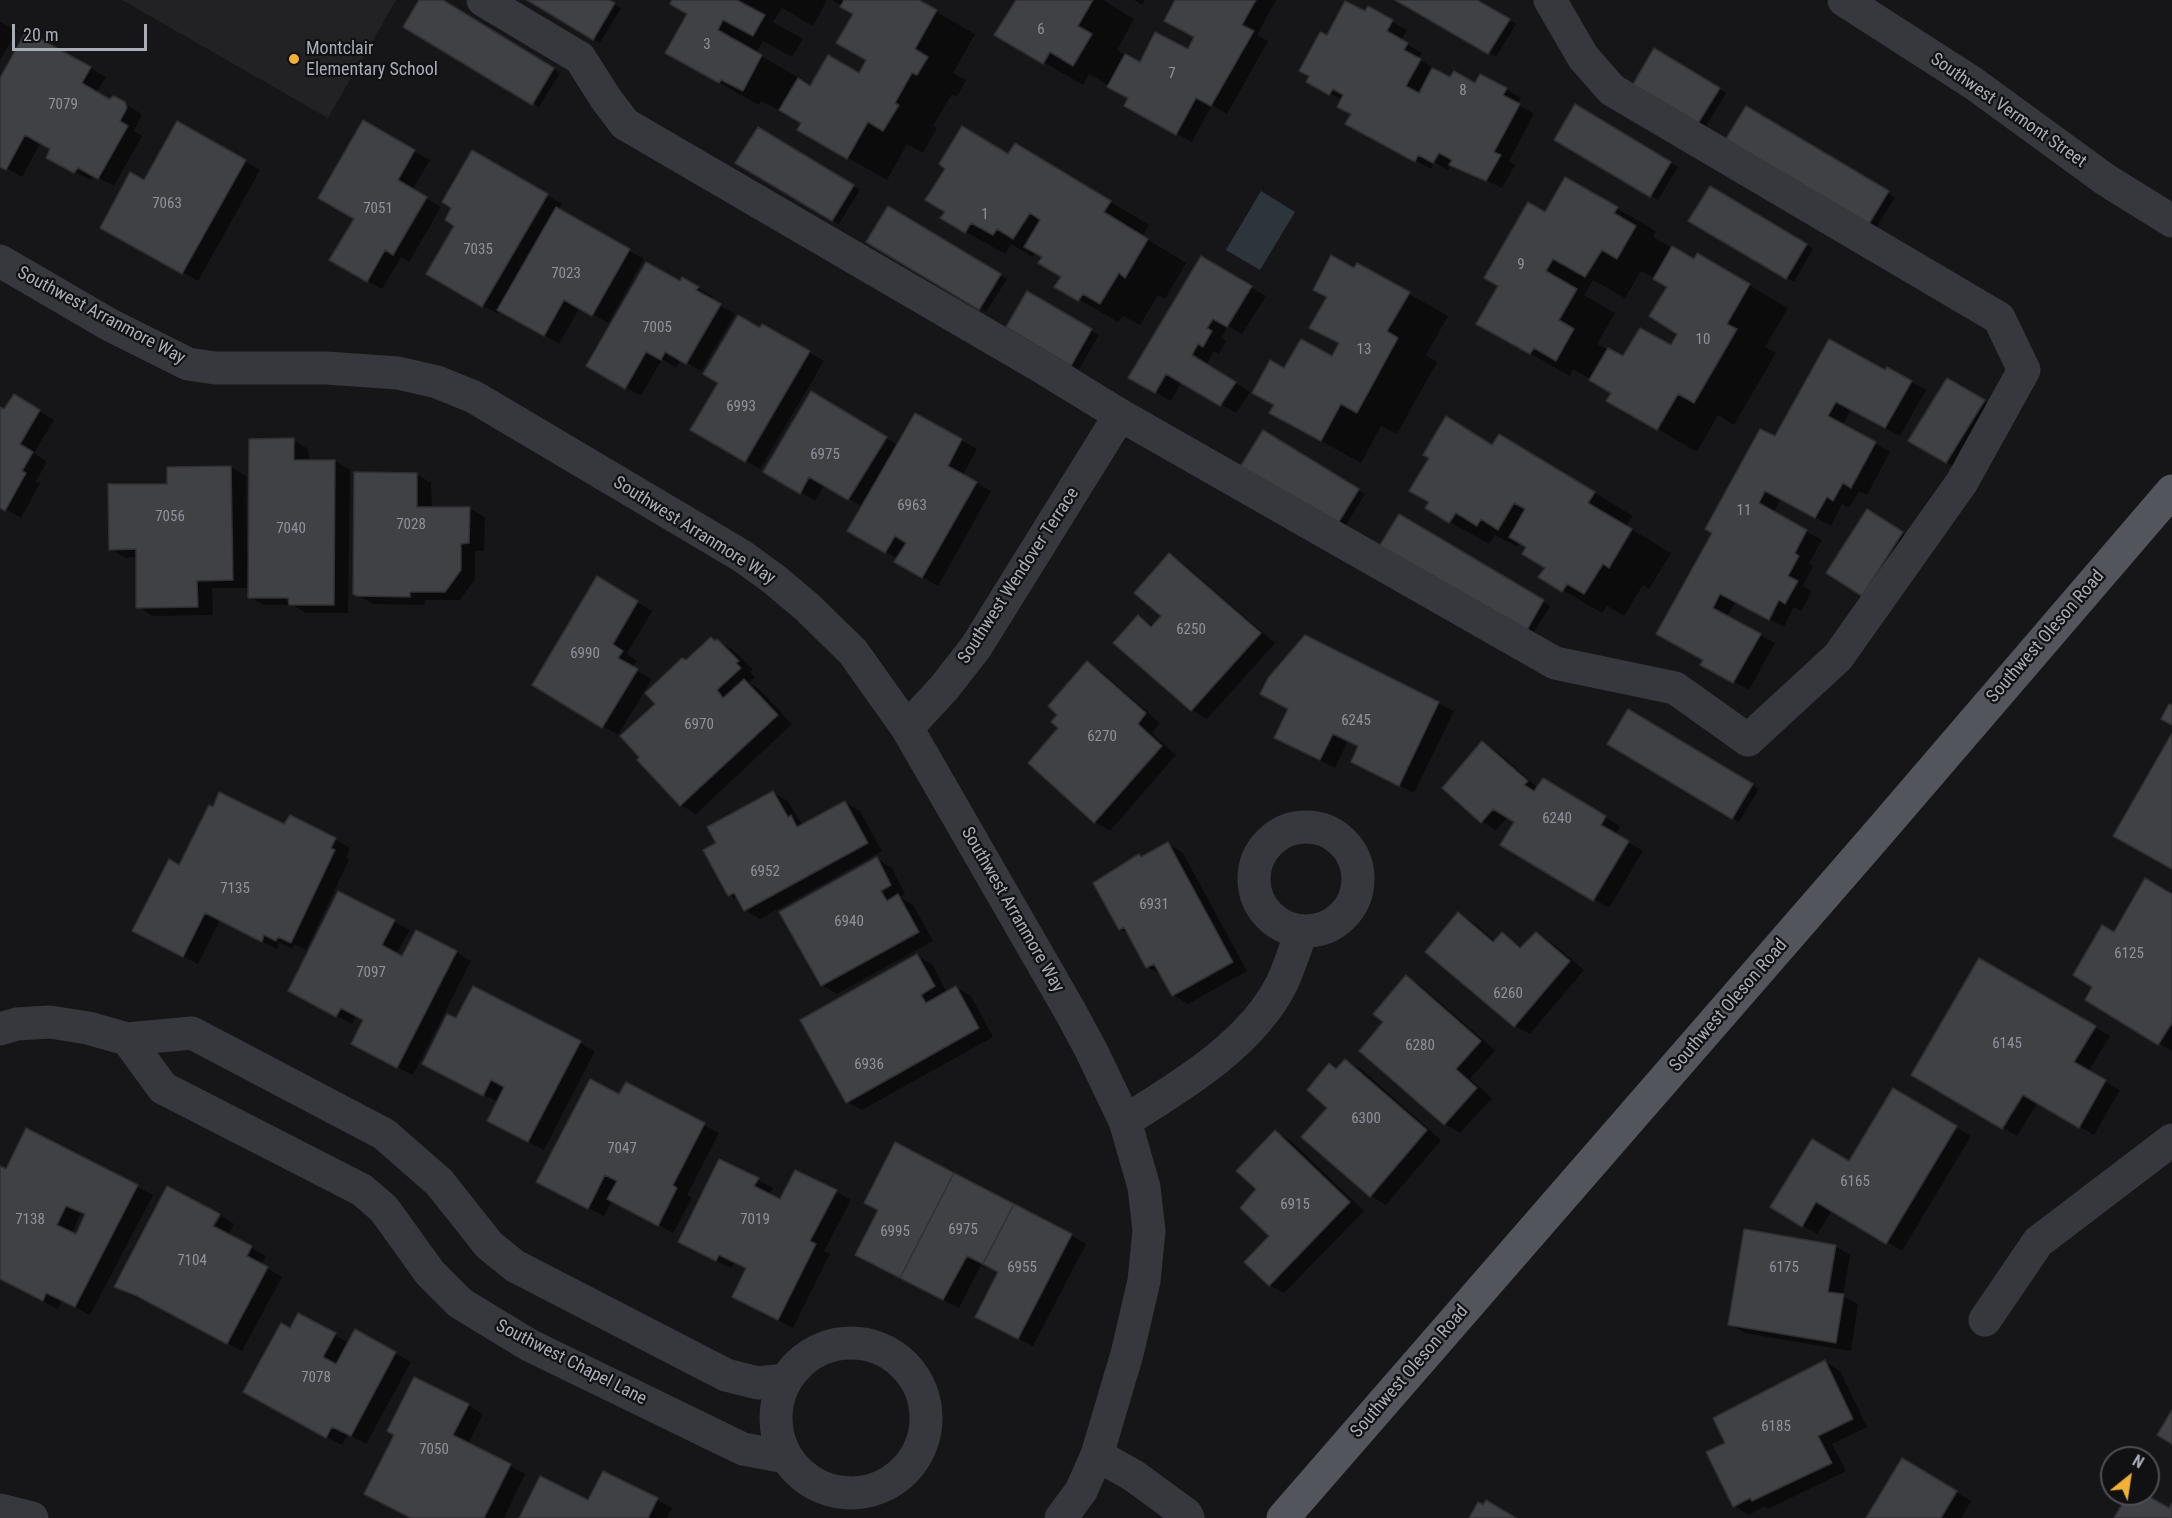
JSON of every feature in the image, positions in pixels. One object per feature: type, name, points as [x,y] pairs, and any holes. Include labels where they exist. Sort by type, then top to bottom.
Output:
[{"type":"main road","name":"Southwest Oleson Road","points":[[1283,1518],[1868,846],[2172,491]]},
{"type":"street","points":[[483,0],[580,58],[625,124],[1120,415],[1555,663],[1675,687],[1748,740],[1838,657],[1962,482],[2024,370],[1999,318],[1612,90],[1583,57],[1550,0]]},
{"type":"street","name":"Southwest Vermont Street","points":[[1844,0],[1973,83],[2106,180],[2172,221]]},
{"type":"street","name":"Southwest Arranmore Way","points":[[0,261],[110,325],[188,364],[215,368],[326,368],[398,373],[437,382],[474,397],[741,556],[807,607],[854,652],[907,728],[1070,1011],[1125,1121],[1144,1187],[1149,1231],[1144,1281],[1130,1343],[1097,1455],[1081,1491],[1064,1517]]},
{"type":"street","name":"Southwest Wendover Terrace","points":[[907,728],[944,688],[976,647],[1120,415]]},
{"type":"street","points":[[1125,1121],[1200,1073],[1241,1037],[1281,984],[1302,931]]},
{"type":"street","points":[[0,1029],[17,1024],[50,1022],[88,1028],[128,1039],[192,1033],[384,1134],[438,1182],[489,1245],[515,1266],[726,1375],[758,1383],[786,1380]]},
{"type":"street","name":"Southwest Chapel Lane","points":[[128,1039],[164,1088],[362,1190],[384,1209],[430,1273],[460,1303],[529,1345],[743,1449],[786,1457]]},
{"type":"street","points":[[1985,1320],[2038,1242],[2172,1140]]},
{"type":"street","points":[[864,1344],[891,1354],[912,1374],[924,1400],[926,1432],[914,1461],[894,1481],[868,1492],[837,1492],[806,1479],[786,1457],[776,1432],[775,1404],[786,1380],[808,1356],[834,1345],[864,1344]]},
{"type":"street","points":[[1097,1455],[1134,1476],[1186,1514],[1188,1518]]},
{"type":"street","points":[[0,1510],[32,1518]]},
{"type":"shaded area","name":"Montclair Elementary School","points":[[122,0],[396,0],[328,118]]},
{"type":"shaded area","points":[[1261,191],[1295,212],[1260,270],[1226,250]]},
{"type":"building","points":[[419,0],[443,0],[554,68],[532,105],[403,27]]},
{"type":"building","points":[[527,0],[609,0],[615,3],[593,40]]},
{"type":"building","points":[[672,0],[737,0],[765,15],[753,36],[723,20],[718,30],[762,55],[743,91],[721,80],[719,83],[665,53],[687,14],[670,4]]},
{"type":"building","points":[[844,0],[919,0],[937,10],[915,49],[928,57],[917,75],[912,73],[895,103],[899,105],[883,131],[868,122],[847,159],[797,130],[801,123],[779,110],[798,78],[810,86],[828,55],[859,73],[866,60],[836,43],[853,14],[840,7]]},
{"type":"building","points":[[1016,0],[1093,0],[1078,26],[1092,34],[1073,66],[1050,52],[1043,64],[994,35]]},
{"type":"building","points":[[1175,0],[1256,0],[1242,25],[1254,31],[1211,106],[1196,98],[1176,135],[1124,106],[1128,98],[1107,87],[1125,54],[1140,62],[1155,32],[1188,49],[1194,37],[1164,21]]},
{"type":"building","points":[[1395,0],[1477,0],[1510,19],[1488,54]]},
{"type":"building","points":[[1345,1],[1365,11],[1368,6],[1393,20],[1387,31],[1408,43],[1404,50],[1421,59],[1406,86],[1419,93],[1432,68],[1450,77],[1454,71],[1475,83],[1480,74],[1507,88],[1503,95],[1520,104],[1494,152],[1501,155],[1486,181],[1449,165],[1452,160],[1439,153],[1433,163],[1418,155],[1415,162],[1345,124],[1351,114],[1337,107],[1343,95],[1333,89],[1329,95],[1306,82],[1309,76],[1299,71],[1320,32],[1327,35]]},
{"type":"building","points":[[26,31],[91,67],[82,83],[109,99],[114,96],[125,102],[127,108],[120,121],[128,126],[98,179],[78,168],[74,173],[46,158],[50,149],[25,135],[6,170],[0,167],[0,78]]},
{"type":"building","points":[[1654,48],[1720,88],[1697,125],[1632,86]]},
{"type":"building","points":[[1575,104],[1671,162],[1650,197],[1554,140]]},
{"type":"building","points":[[1746,106],[1889,191],[1867,227],[1724,142]]},
{"type":"building","points":[[363,120],[415,150],[398,180],[427,197],[393,255],[385,250],[367,282],[329,260],[354,219],[318,198]]},
{"type":"building","points":[[177,121],[246,160],[182,274],[100,228],[130,172],[144,180]]},
{"type":"building","points":[[962,126],[1008,154],[1015,143],[1111,201],[1104,212],[1148,239],[1125,278],[1119,273],[1100,304],[1083,294],[1078,301],[1054,287],[1061,277],[1038,263],[1042,257],[1024,247],[1040,220],[1030,213],[1013,239],[997,229],[993,235],[971,223],[965,233],[940,218],[945,212],[925,200],[945,169],[939,164]]},
{"type":"building","points":[[758,127],[854,185],[832,221],[735,163]]},
{"type":"building","points":[[472,150],[548,194],[482,307],[426,274],[454,226],[445,220],[451,208],[442,202]]},
{"type":"building","points":[[1565,177],[1618,207],[1614,213],[1636,226],[1617,259],[1602,250],[1585,277],[1553,259],[1546,271],[1577,289],[1559,320],[1574,329],[1556,361],[1534,348],[1530,354],[1476,324],[1498,286],[1484,278],[1528,202],[1545,212]]},
{"type":"building","points":[[1710,186],[1807,244],[1786,279],[1688,221]]},
{"type":"building","points":[[888,206],[1001,274],[979,310],[866,242]]},
{"type":"building","points":[[556,207],[630,249],[592,316],[564,300],[544,336],[497,310]]},
{"type":"building","points":[[1672,246],[1694,259],[1697,253],[1750,284],[1727,324],[1737,329],[1694,403],[1678,394],[1657,430],[1606,401],[1611,393],[1589,380],[1608,348],[1623,356],[1640,328],[1671,345],[1677,334],[1649,316],[1667,287],[1653,279]]},
{"type":"building","points":[[1331,255],[1354,268],[1357,263],[1410,292],[1387,331],[1398,338],[1357,413],[1341,404],[1321,441],[1269,413],[1274,405],[1252,393],[1270,360],[1284,368],[1301,339],[1332,356],[1339,343],[1309,328],[1327,297],[1313,290]]},
{"type":"building","points":[[1201,256],[1252,286],[1227,327],[1213,319],[1207,328],[1212,331],[1203,347],[1198,344],[1192,355],[1236,382],[1220,406],[1166,374],[1155,393],[1128,378]]},
{"type":"building","points":[[646,262],[680,281],[682,277],[699,287],[696,290],[721,304],[686,364],[665,352],[661,360],[646,352],[625,389],[586,366]]},
{"type":"building","points":[[1027,291],[1092,329],[1071,366],[1006,327]]},
{"type":"building","points":[[738,315],[760,328],[762,324],[810,351],[745,462],[690,430],[718,383],[703,374]]},
{"type":"building","points":[[1829,339],[1885,370],[1887,367],[1912,381],[1885,428],[1836,402],[1828,416],[1876,442],[1851,488],[1843,483],[1833,501],[1827,497],[1815,518],[1765,491],[1759,503],[1807,530],[1795,553],[1799,556],[1788,576],[1798,581],[1785,604],[1779,600],[1769,620],[1720,594],[1713,608],[1761,634],[1733,683],[1700,665],[1703,660],[1656,634],[1712,533],[1705,529],[1760,429],[1775,436]]},
{"type":"building","points":[[1947,378],[1985,400],[1946,463],[1908,441]]},
{"type":"building","points":[[811,391],[887,437],[848,500],[809,477],[800,494],[763,472]]},
{"type":"building","points":[[14,394],[40,410],[20,444],[33,452],[22,471],[26,473],[5,511],[0,508],[0,407],[4,409]]},
{"type":"building","points":[[915,413],[962,439],[948,466],[977,482],[922,578],[894,562],[906,543],[895,536],[885,553],[847,531]]},
{"type":"building","points":[[1446,416],[1492,445],[1499,434],[1595,492],[1588,503],[1632,529],[1609,568],[1603,564],[1584,594],[1567,584],[1562,592],[1538,577],[1545,568],[1522,554],[1526,547],[1509,537],[1525,509],[1514,503],[1498,530],[1481,519],[1477,526],[1456,513],[1449,523],[1425,508],[1429,502],[1409,491],[1429,458],[1423,455]]},
{"type":"building","points":[[1263,430],[1359,489],[1337,525],[1240,467]]},
{"type":"building","points":[[294,438],[294,460],[335,460],[334,605],[289,605],[288,598],[248,598],[249,439]]},
{"type":"building","points":[[231,466],[233,580],[197,581],[198,607],[136,608],[136,549],[109,550],[108,484],[167,484],[167,467]]},
{"type":"building","points":[[354,472],[417,473],[417,507],[470,507],[469,543],[461,544],[461,570],[445,592],[410,592],[410,597],[353,594]]},
{"type":"building","points":[[1867,509],[1903,532],[1862,596],[1826,573]]},
{"type":"building","points":[[1399,514],[1544,600],[1523,637],[1377,550]]},
{"type":"building","points":[[1169,553],[1261,633],[1191,711],[1113,643],[1138,615],[1151,627],[1161,616],[1134,593]]},
{"type":"building","points":[[597,576],[638,601],[613,644],[623,651],[618,658],[638,669],[602,728],[532,685]]},
{"type":"building","points":[[1305,635],[1439,702],[1399,786],[1351,762],[1358,746],[1333,734],[1320,760],[1274,738],[1288,709],[1260,694],[1268,678]]},
{"type":"building","points":[[711,637],[715,641],[717,639],[739,661],[736,663],[741,668],[717,690],[723,698],[744,679],[778,715],[680,806],[637,760],[639,757],[620,736],[655,704],[645,693],[682,658],[686,660]]},
{"type":"building","points":[[1087,661],[1146,713],[1138,724],[1162,746],[1094,823],[1028,763],[1058,728],[1051,722],[1057,715],[1048,706]]},
{"type":"building","points":[[2169,704],[2172,705],[2172,725],[2161,719]]},
{"type":"building","points":[[1628,709],[1753,784],[1732,819],[1607,744]]},
{"type":"building","points":[[2172,733],[2172,869],[2113,836]]},
{"type":"building","points":[[1482,741],[1528,781],[1524,785],[1534,791],[1543,778],[1606,816],[1601,825],[1629,841],[1593,901],[1500,845],[1514,822],[1493,809],[1481,823],[1442,788]]},
{"type":"building","points":[[773,791],[788,817],[791,815],[797,827],[845,801],[868,843],[744,911],[734,893],[728,896],[703,850],[716,843],[707,827]]},
{"type":"building","points":[[219,792],[284,824],[290,815],[336,838],[331,848],[335,850],[291,943],[278,937],[276,941],[264,935],[262,942],[205,913],[183,957],[132,931],[169,859],[179,865],[209,805],[213,807]]},
{"type":"building","points":[[1168,842],[1233,962],[1172,996],[1154,964],[1146,968],[1124,927],[1119,930],[1093,883],[1139,854],[1141,857]]},
{"type":"building","points":[[877,857],[891,885],[881,891],[887,901],[898,894],[919,932],[821,986],[779,912]]},
{"type":"building","points":[[2145,878],[2172,894],[2172,1023],[2158,1045],[2085,1000],[2092,987],[2073,975],[2102,925],[2114,932]]},
{"type":"building","points":[[338,891],[395,920],[382,945],[402,956],[416,930],[457,951],[397,1068],[351,1044],[363,1020],[341,1008],[336,1017],[288,991]]},
{"type":"building","points":[[1458,912],[1493,942],[1502,932],[1520,948],[1536,932],[1570,961],[1514,1027],[1425,952]]},
{"type":"building","points":[[917,954],[935,986],[921,995],[926,1003],[956,986],[979,1028],[846,1103],[800,1020]]},
{"type":"building","points":[[1979,958],[2096,1026],[2074,1062],[2106,1080],[2079,1128],[2023,1095],[2002,1129],[1911,1075]]},
{"type":"building","points":[[1406,975],[1481,1041],[1456,1069],[1477,1088],[1444,1125],[1359,1051],[1383,1022],[1373,1014]]},
{"type":"building","points":[[473,986],[581,1041],[528,1142],[487,1121],[504,1087],[491,1080],[483,1096],[422,1064],[447,1014],[456,1018]]},
{"type":"building","points":[[1345,1059],[1427,1130],[1370,1197],[1301,1137],[1327,1108],[1307,1090],[1329,1063],[1336,1069]]},
{"type":"building","points":[[590,1079],[619,1094],[626,1082],[705,1123],[673,1185],[677,1188],[658,1226],[607,1199],[617,1181],[605,1175],[588,1209],[536,1182]]},
{"type":"building","points":[[1893,1088],[1957,1126],[1886,1244],[1816,1202],[1802,1227],[1770,1207],[1812,1139],[1849,1161]]},
{"type":"building","points":[[26,1128],[138,1185],[75,1307],[46,1293],[43,1301],[0,1279],[0,1166],[6,1169]],"holes":[[[66,1206],[85,1214],[76,1234],[57,1225]]]},
{"type":"building","points":[[1275,1130],[1350,1202],[1269,1286],[1244,1262],[1269,1236],[1240,1208],[1256,1189],[1236,1171]]},
{"type":"building","points":[[895,1142],[954,1173],[900,1278],[855,1255],[878,1210],[864,1203]]},
{"type":"building","points":[[719,1159],[759,1178],[754,1186],[780,1199],[795,1170],[837,1190],[810,1241],[816,1244],[778,1320],[732,1297],[746,1268],[719,1255],[716,1261],[678,1242]]},
{"type":"building","points":[[954,1173],[1014,1204],[983,1264],[967,1256],[943,1300],[900,1278]]},
{"type":"building","points":[[167,1186],[220,1214],[213,1226],[252,1246],[247,1256],[268,1267],[227,1344],[137,1296],[114,1287]]},
{"type":"building","points":[[1014,1204],[1072,1234],[1018,1339],[975,1317],[998,1272],[983,1264]]},
{"type":"building","points":[[1744,1229],[1836,1245],[1828,1292],[1844,1294],[1836,1343],[1728,1325]]},
{"type":"building","points":[[298,1313],[336,1333],[323,1357],[336,1364],[355,1329],[396,1352],[351,1436],[332,1427],[326,1438],[243,1392],[281,1323],[290,1328]]},
{"type":"building","points":[[1825,1360],[1853,1419],[1818,1436],[1832,1463],[1752,1501],[1750,1498],[1733,1507],[1706,1452],[1725,1443],[1713,1418]]},
{"type":"building","points":[[414,1377],[469,1404],[453,1435],[511,1464],[484,1518],[411,1518],[364,1494],[394,1435],[387,1431]]},
{"type":"building","points":[[2172,1410],[2172,1444],[2157,1435]]},
{"type":"building","points":[[1902,1458],[1957,1491],[1941,1518],[1866,1518]]},
{"type":"building","points":[[603,1471],[658,1498],[648,1518],[519,1518],[540,1476],[588,1500]]},
{"type":"building","points":[[1486,1500],[1516,1518],[1469,1518],[1478,1502],[1483,1505]]},
{"type":"building","points":[[2160,1503],[2169,1508],[2172,1503],[2172,1518],[2114,1518],[2121,1506],[2160,1506]]},
{"type":"place","name":"Montclair Elementary School","points":[[294,59]]}]
